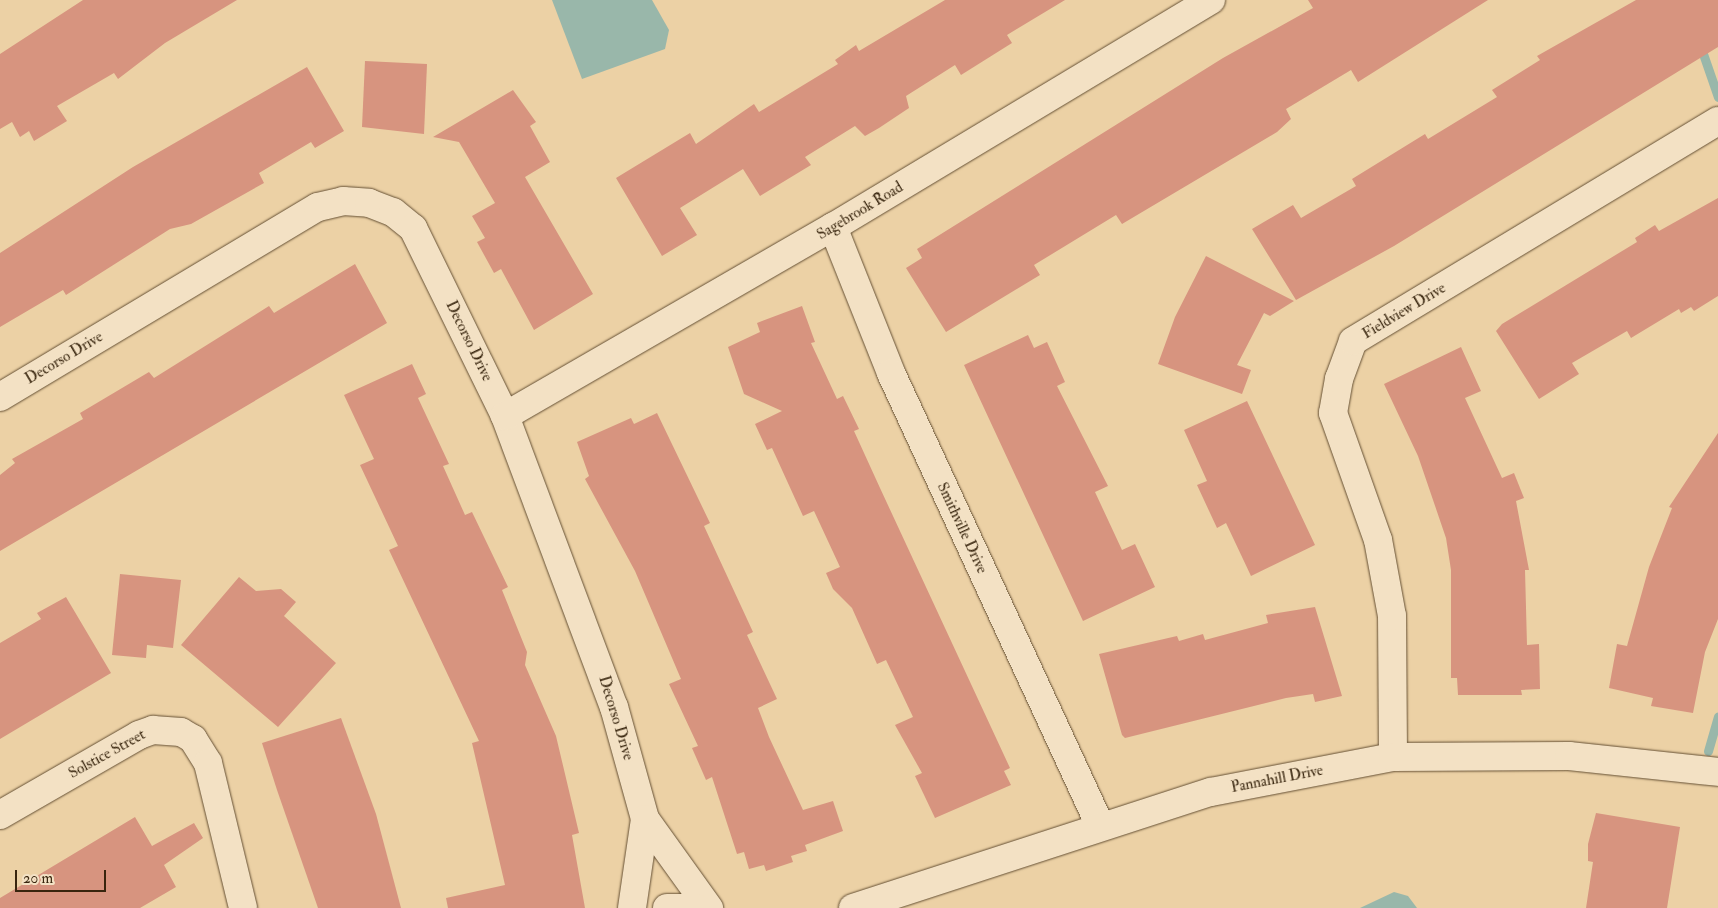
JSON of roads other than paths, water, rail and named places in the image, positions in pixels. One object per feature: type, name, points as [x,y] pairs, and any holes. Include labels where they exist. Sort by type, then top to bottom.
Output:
[{"type":"street","name":"Sagebrook Road","points":[[505,416],[833,227],[1210,0]]},
{"type":"street","name":"Fieldview Drive","points":[[1393,757],[1392,616],[1378,540],[1333,413],[1339,379],[1353,341],[1718,121]]},
{"type":"street","name":"Decorso Drive","points":[[0,397],[318,207],[344,201],[377,206],[413,228],[505,416],[614,706],[645,819],[632,908]]},
{"type":"street","name":"Smithville Drive","points":[[833,227],[889,369],[1100,825]]},
{"type":"street","name":"Solstice Street","points":[[0,814],[139,735],[152,730],[180,732],[193,739],[208,762],[243,908]]},
{"type":"street","name":"Pannahill Drive","points":[[853,908],[1100,825],[1211,792],[1393,757],[1569,756],[1718,772]]},
{"type":"street","points":[[645,819],[709,908]]},
{"type":"street","points":[[667,908],[696,908]]},
{"type":"waterway","points":[[1700,45],[1718,97]]},
{"type":"waterway","points":[[1708,751],[1718,716]]}]
